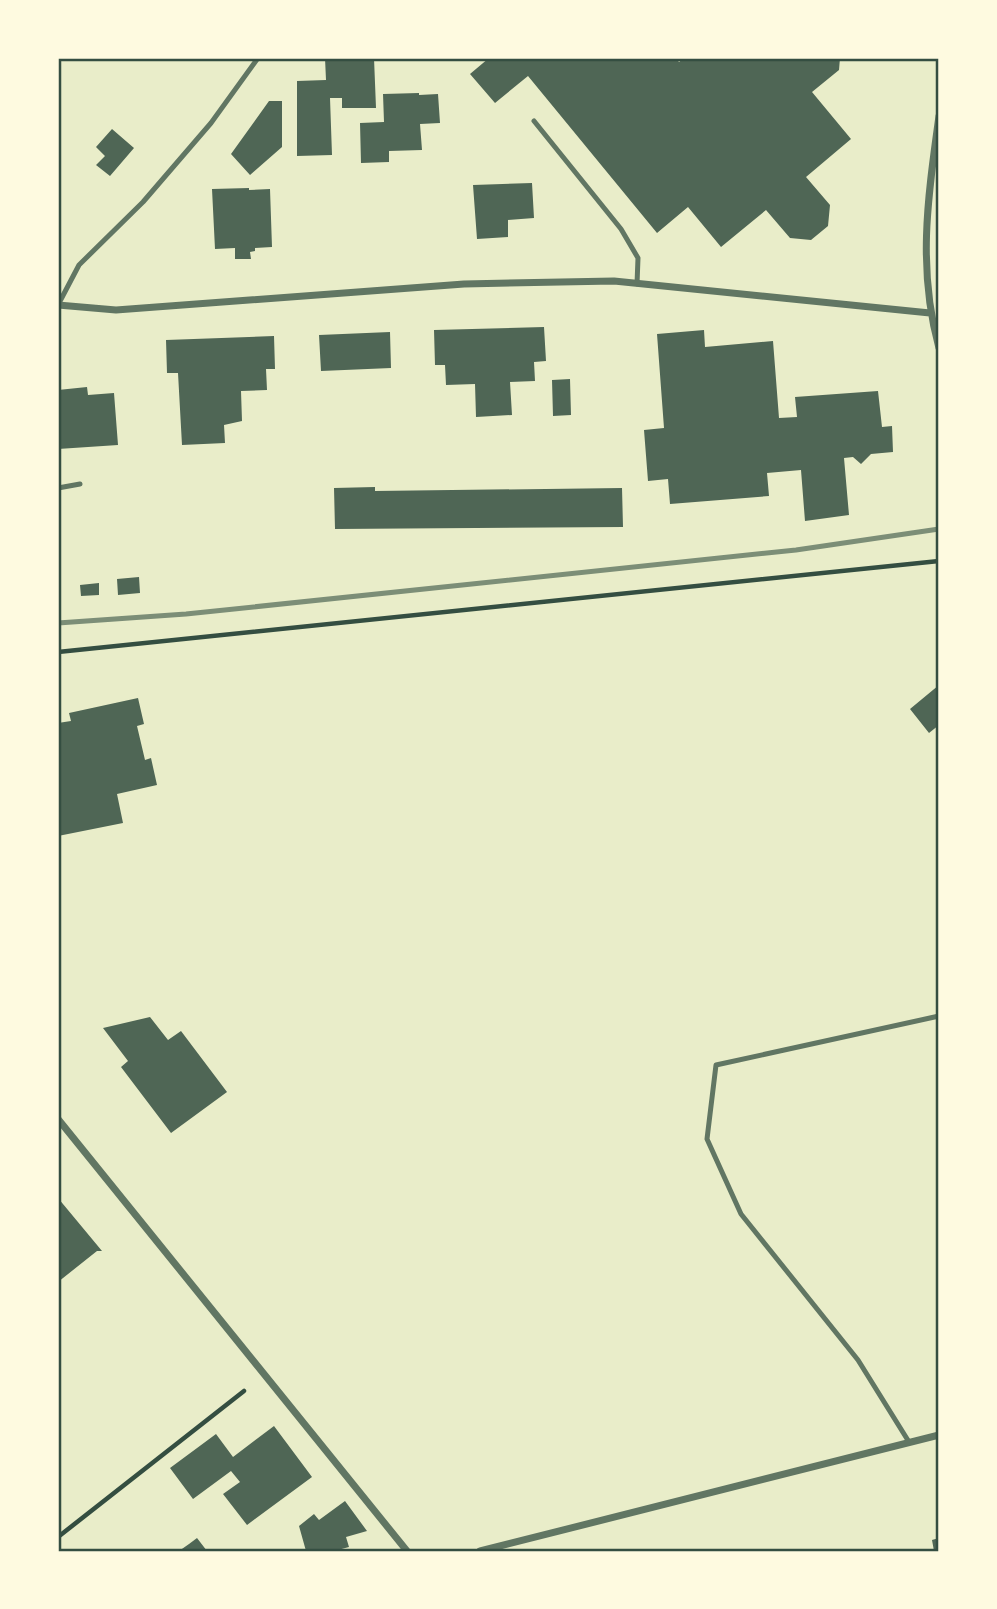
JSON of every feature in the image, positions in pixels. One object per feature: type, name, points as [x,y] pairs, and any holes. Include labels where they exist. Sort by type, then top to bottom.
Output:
[{"type":"street","points":[[939,116],[925,220],[930,313],[939,348]]},
{"type":"street","points":[[58,305],[116,310],[464,284],[614,281],[930,313]]},
{"type":"street","points":[[58,1119],[407,1551]]},
{"type":"street","points":[[480,1551],[939,1435]]},
{"type":"lane","points":[[58,305],[79,265],[152,192],[211,122],[258,58]]},
{"type":"lane","points":[[534,121],[621,229],[638,258],[637,284]]},
{"type":"lane","points":[[58,488],[80,484]]},
{"type":"lane","points":[[909,1442],[858,1360],[741,1214],[706,1139],[716,1065],[939,1016]]},
{"type":"path","points":[[58,652],[939,561]]},
{"type":"path","points":[[58,1537],[266,1374]]},
{"type":"building","points":[[325,58],[374,58],[376,108],[342,108],[342,98],[330,98],[332,155],[297,156],[297,81],[326,80]]},
{"type":"building","points":[[489,58],[676,58],[679,62],[684,58],[840,58],[839,70],[812,92],[851,139],[806,177],[830,205],[828,226],[811,240],[790,238],[766,210],[721,247],[688,207],[657,233],[528,76],[495,103],[470,74]]},
{"type":"building","points":[[383,94],[438,94],[440,123],[420,124],[422,150],[389,151],[389,162],[361,163],[360,123],[384,122]]},
{"type":"building","points":[[269,101],[282,101],[282,147],[250,175],[231,154]]},
{"type":"building","points":[[112,129],[134,148],[110,176],[96,165],[105,156],[96,147]]},
{"type":"building","points":[[532,183],[534,218],[508,220],[508,237],[477,239],[473,185]]},
{"type":"building","points":[[212,189],[270,189],[272,247],[255,248],[255,251],[250,252],[251,259],[235,259],[235,248],[215,249]]},
{"type":"building","points":[[544,327],[546,361],[534,362],[535,381],[510,382],[512,415],[476,417],[475,384],[446,385],[445,365],[435,365],[434,330]]},
{"type":"building","points":[[704,330],[705,347],[773,341],[779,418],[797,417],[795,397],[878,391],[882,427],[892,426],[893,452],[871,454],[861,464],[853,457],[844,458],[849,515],[805,521],[801,470],[767,473],[769,496],[670,504],[668,479],[648,481],[644,430],[664,428],[657,334]]},
{"type":"building","points":[[390,332],[391,368],[321,371],[319,335]]},
{"type":"building","points":[[274,336],[275,369],[266,369],[267,390],[241,391],[242,421],[224,425],[225,443],[182,445],[178,373],[167,373],[166,340]]},
{"type":"building","points":[[570,379],[571,415],[553,416],[552,380]]},
{"type":"building","points":[[87,387],[88,395],[114,393],[118,445],[58,449],[58,390]]},
{"type":"building","points":[[375,487],[375,491],[622,488],[623,527],[335,529],[334,488]]},
{"type":"building","points":[[139,577],[140,593],[118,595],[117,579]]},
{"type":"building","points":[[99,583],[99,595],[81,596],[80,585]]},
{"type":"building","points":[[939,685],[939,725],[929,733],[910,709]]},
{"type":"building","points":[[138,698],[144,724],[137,726],[145,760],[151,758],[157,785],[117,794],[123,823],[58,836],[58,723],[71,721],[69,713]]},
{"type":"building","points":[[150,1017],[168,1040],[181,1031],[227,1092],[171,1133],[121,1067],[128,1061],[103,1028]]},
{"type":"building","points":[[58,1198],[102,1251],[97,1251],[58,1282]]},
{"type":"building","points":[[274,1426],[312,1477],[247,1525],[223,1494],[240,1482],[231,1471],[193,1499],[170,1468],[216,1434],[233,1457]]},
{"type":"building","points":[[345,1501],[367,1531],[346,1537],[349,1547],[334,1551],[306,1551],[299,1526],[314,1514],[319,1520]]},
{"type":"building","points":[[197,1538],[207,1551],[179,1551],[189,1544]]},
{"type":"building","points":[[939,1538],[939,1551],[934,1551],[932,1540]]},
{"type":"railway","points":[[58,623],[186,614],[796,550],[939,529]]}]
